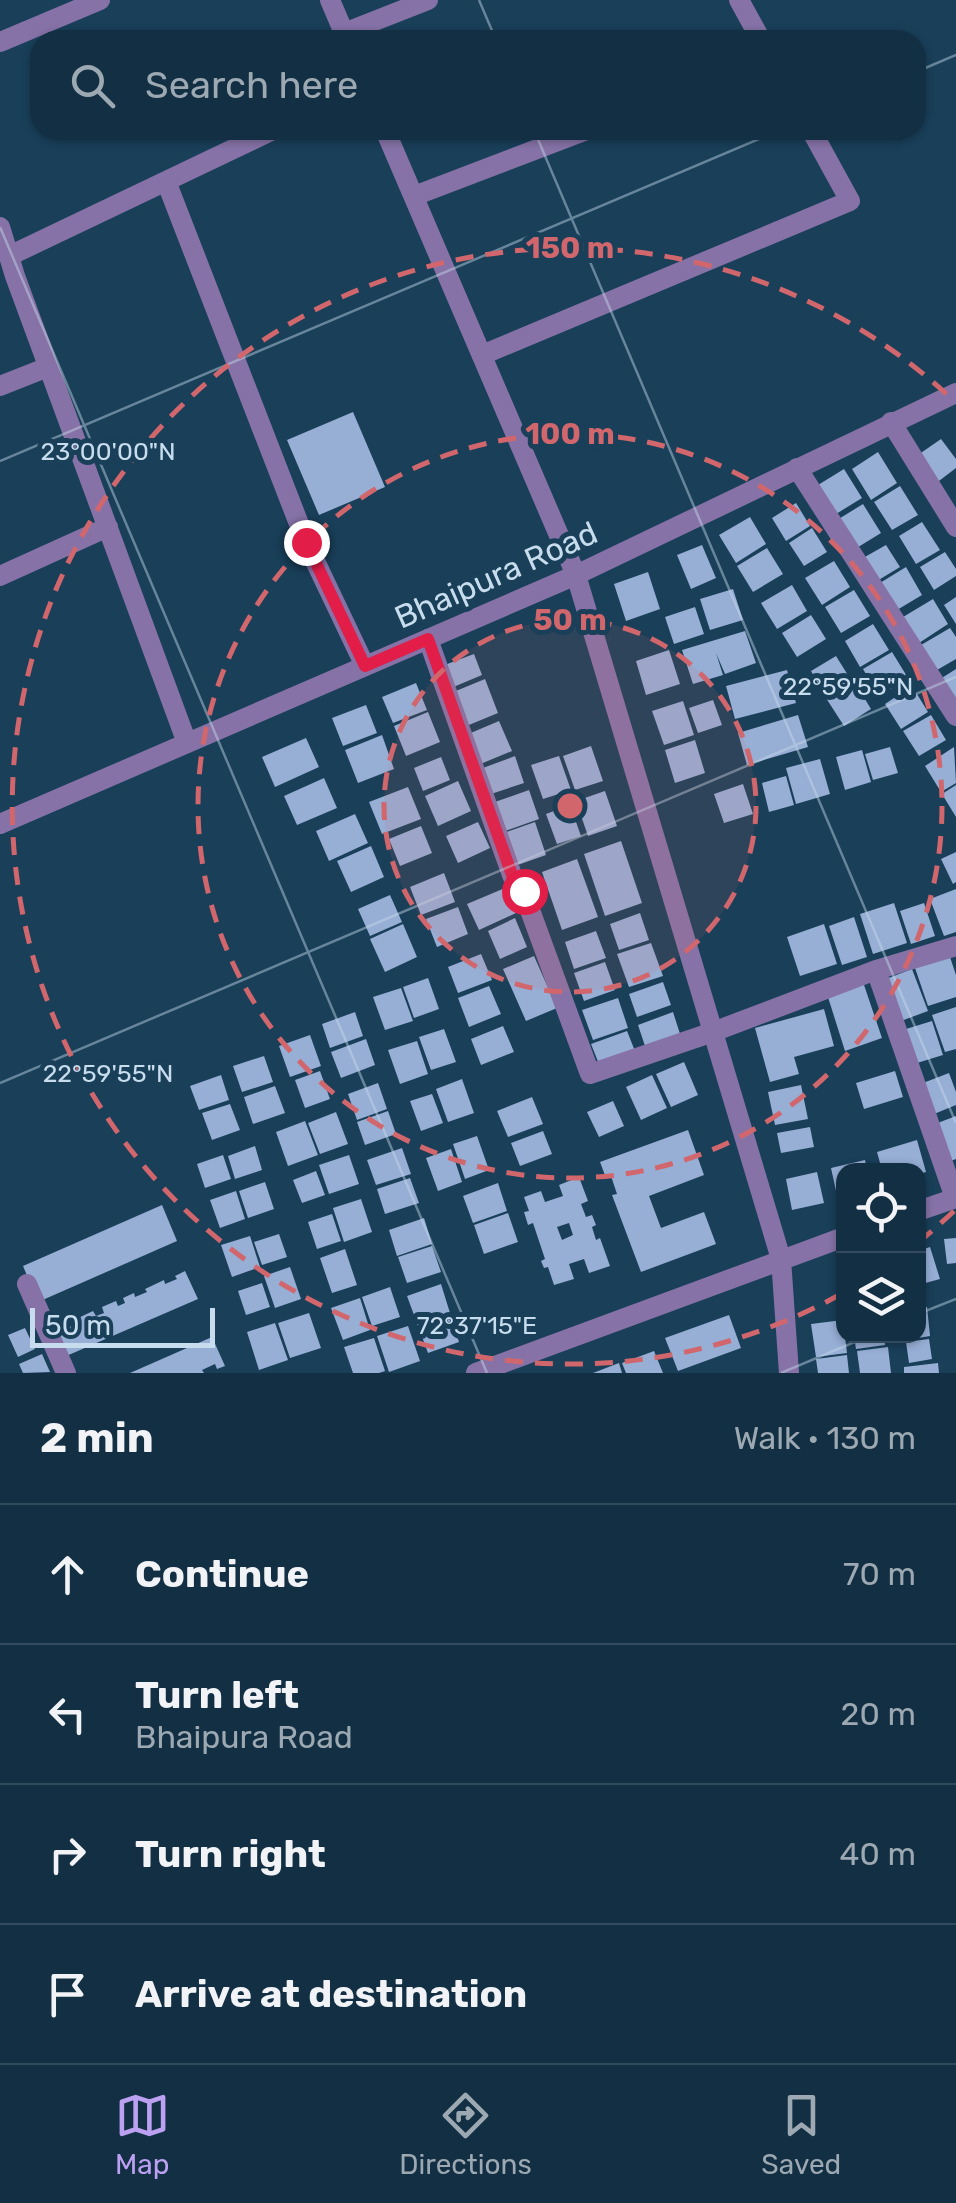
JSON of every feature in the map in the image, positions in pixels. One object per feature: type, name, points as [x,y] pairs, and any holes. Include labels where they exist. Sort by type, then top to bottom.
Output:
[{"type":"street","points":[[0,42],[100,0]]},
{"type":"street","points":[[330,0],[343,30]]},
{"type":"street","points":[[362,30],[428,0]]},
{"type":"street","points":[[739,0],[756,30]]},
{"type":"street","points":[[9,256],[252,140]]},
{"type":"street","points":[[390,140],[576,575],[780,1258],[789,1373]]},
{"type":"street","points":[[414,196],[561,140]]},
{"type":"street","points":[[482,355],[850,201],[816,140]]},
{"type":"street","points":[[166,181],[306,542],[365,666]]},
{"type":"street","points":[[0,227],[187,743]]},
{"type":"street","points":[[0,386],[48,366]]},
{"type":"street","name":"Bhaipura Road","points":[[0,824],[576,575],[956,392]]},
{"type":"street","points":[[891,422],[956,527]]},
{"type":"street","points":[[797,468],[956,716]]},
{"type":"street","points":[[0,576],[108,527]]},
{"type":"street","points":[[428,639],[512,875],[524,891],[590,1074],[876,970],[956,946]]},
{"type":"street","points":[[876,970],[956,1198],[926,1207]]},
{"type":"street","points":[[476,1373],[836,1239]]},
{"type":"street","points":[[28,1284],[66,1373]]},
{"type":"building","points":[[353,412],[385,487],[319,515],[287,440]]},
{"type":"building","points":[[941,439],[956,459],[956,468],[935,484],[915,457]]},
{"type":"building","points":[[878,452],[897,483],[871,500],[852,469]]},
{"type":"building","points":[[844,469],[862,498],[836,514],[818,485]]},
{"type":"building","points":[[900,486],[918,515],[892,530],[874,502]]},
{"type":"building","points":[[796,503],[810,526],[786,541],[772,518]]},
{"type":"building","points":[[863,504],[881,533],[855,549],[837,520]]},
{"type":"building","points":[[750,517],[766,544],[736,563],[719,535]]},
{"type":"building","points":[[922,522],[940,550],[916,564],[899,536]]},
{"type":"building","points":[[812,528],[827,552],[804,566],[789,543]]},
{"type":"building","points":[[702,545],[716,578],[691,589],[677,555]]},
{"type":"building","points":[[886,545],[900,567],[877,581],[863,558]]},
{"type":"building","points":[[767,548],[783,574],[753,592],[737,566]]},
{"type":"building","points":[[945,552],[956,576],[934,590],[920,567]]},
{"type":"building","points":[[834,561],[850,587],[822,605],[805,578]]},
{"type":"building","points":[[906,567],[922,595],[892,613],[875,586]]},
{"type":"building","points":[[648,572],[660,609],[626,621],[614,584]]},
{"type":"building","points":[[792,585],[807,611],[777,629],[761,603]]},
{"type":"building","points":[[733,589],[743,620],[710,630],[700,599]]},
{"type":"building","points":[[854,590],[870,616],[841,633],[825,607]]},
{"type":"building","points":[[956,597],[956,624],[944,605]]},
{"type":"building","points":[[933,599],[948,624],[919,643],[903,617]]},
{"type":"building","points":[[695,607],[704,634],[674,644],[665,617]]},
{"type":"building","points":[[811,615],[826,639],[797,657],[782,633]]},
{"type":"building","points":[[873,624],[889,650],[860,667],[845,641]]},
{"type":"building","points":[[950,628],[956,637],[956,659],[937,670],[921,645]]},
{"type":"building","points":[[745,631],[756,663],[725,674],[716,653],[723,675],[693,684],[682,650]]},
{"type":"building","points":[[669,650],[680,684],[646,695],[636,661]]},
{"type":"building","points":[[892,652],[908,678],[879,696],[863,669]]},
{"type":"building","points":[[474,654],[482,675],[451,688],[442,666]]},
{"type":"building","points":[[836,656],[851,680],[825,696],[811,671]]},
{"type":"building","points":[[956,669],[956,703],[937,681]]},
{"type":"building","points":[[787,670],[796,703],[735,719],[726,686]]},
{"type":"building","points":[[485,679],[498,713],[464,727],[451,693]]},
{"type":"building","points":[[854,681],[871,709],[844,726],[826,698]]},
{"type":"building","points":[[416,683],[427,710],[393,723],[382,697]]},
{"type":"building","points":[[912,686],[928,712],[901,729],[885,704]]},
{"type":"building","points":[[713,700],[722,725],[698,733],[689,708]]},
{"type":"building","points":[[683,701],[694,735],[664,745],[652,711]]},
{"type":"building","points":[[366,705],[377,733],[343,746],[332,718]]},
{"type":"building","points":[[428,712],[440,742],[406,756],[394,726]]},
{"type":"building","points":[[798,715],[808,747],[747,765],[738,733]]},
{"type":"building","points":[[931,715],[946,740],[919,756],[903,731]]},
{"type":"building","points":[[499,721],[512,751],[478,765],[466,735]]},
{"type":"building","points":[[382,735],[394,769],[358,783],[345,750]]},
{"type":"building","points":[[306,738],[319,767],[275,787],[262,757]]},
{"type":"building","points":[[695,740],[705,773],[675,783],[665,750]]},
{"type":"building","points":[[591,746],[603,781],[575,790],[563,756]]},
{"type":"building","points":[[890,747],[898,773],[873,780],[865,754]]},
{"type":"building","points":[[954,747],[956,783],[941,792],[925,766]]},
{"type":"building","points":[[862,750],[871,782],[845,790],[836,757]]},
{"type":"building","points":[[515,756],[524,783],[491,794],[483,768]]},
{"type":"building","points":[[559,756],[571,790],[543,799],[531,765]]},
{"type":"building","points":[[441,757],[450,780],[423,791],[414,768]]},
{"type":"building","points":[[820,759],[830,794],[796,804],[786,768]]},
{"type":"building","points":[[786,776],[794,805],[769,812],[762,783]]},
{"type":"building","points":[[324,778],[337,808],[297,825],[284,796]]},
{"type":"building","points":[[458,781],[471,811],[438,826],[425,796]]},
{"type":"building","points":[[743,784],[753,814],[724,823],[714,794]]},
{"type":"building","points":[[956,785],[956,817],[942,794]]},
{"type":"building","points":[[408,787],[421,819],[382,834],[369,802]]},
{"type":"building","points":[[529,790],[539,819],[502,832],[492,803]]},
{"type":"building","points":[[605,791],[617,826],[588,836],[576,801]]},
{"type":"building","points":[[570,805],[581,836],[557,844],[546,814]]},
{"type":"building","points":[[355,814],[368,843],[329,861],[316,831]]},
{"type":"building","points":[[478,822],[490,848],[458,863],[446,836]]},
{"type":"building","points":[[535,822],[546,855],[512,867],[501,834]]},
{"type":"building","points":[[421,826],[432,853],[400,866],[389,839]]},
{"type":"building","points":[[621,841],[642,903],[605,916],[584,854]]},
{"type":"building","points":[[371,846],[384,877],[351,892],[337,861]]},
{"type":"building","points":[[956,852],[956,882],[953,884],[941,859]]},
{"type":"building","points":[[577,859],[598,917],[562,930],[542,872]]},
{"type":"building","points":[[444,873],[455,902],[421,915],[410,887]]},
{"type":"building","points":[[505,888],[516,913],[479,930],[467,904]]},
{"type":"building","points":[[956,889],[956,932],[944,936],[930,899]]},
{"type":"building","points":[[390,895],[402,922],[370,936],[358,909]]},
{"type":"building","points":[[894,903],[907,943],[873,954],[860,914]]},
{"type":"building","points":[[924,903],[935,936],[911,944],[900,911]]},
{"type":"building","points":[[458,907],[468,934],[437,947],[426,919]]},
{"type":"building","points":[[640,913],[649,940],[619,950],[610,924]]},
{"type":"building","points":[[854,917],[867,957],[842,965],[829,926]]},
{"type":"building","points":[[515,918],[527,947],[500,959],[488,931]]},
{"type":"building","points":[[403,924],[417,957],[385,972],[370,939]]},
{"type":"building","points":[[824,924],[837,964],[800,976],[787,937]]},
{"type":"building","points":[[596,931],[606,958],[574,969],[565,942]]},
{"type":"building","points":[[651,943],[663,976],[629,987],[617,954]]},
{"type":"building","points":[[481,954],[492,980],[458,993],[448,967]]},
{"type":"building","points":[[534,956],[557,1008],[526,1021],[503,969]]},
{"type":"building","points":[[950,957],[956,975],[956,997],[928,1006],[915,968]]},
{"type":"building","points":[[605,962],[615,990],[584,1001],[574,973]]},
{"type":"building","points":[[912,969],[928,1011],[901,1021],[886,979]]},
{"type":"building","points":[[428,978],[439,1009],[414,1018],[403,987]]},
{"type":"building","points":[[663,982],[671,1005],[637,1017],[629,994]]},
{"type":"building","points":[[863,982],[882,1038],[845,1051],[827,994]]},
{"type":"building","points":[[489,986],[501,1014],[469,1027],[458,998]]},
{"type":"building","points":[[401,988],[413,1021],[385,1030],[373,997]]},
{"type":"building","points":[[618,998],[628,1028],[593,1040],[582,1010]]},
{"type":"building","points":[[956,1007],[956,1049],[945,1052],[932,1015]]},
{"type":"building","points":[[824,1009],[834,1046],[794,1057],[799,1074],[770,1082],[755,1028]]},
{"type":"building","points":[[355,1012],[363,1036],[330,1048],[322,1024]]},
{"type":"building","points":[[673,1012],[681,1037],[646,1049],[638,1025]]},
{"type":"building","points":[[932,1021],[943,1055],[917,1063],[906,1029]]},
{"type":"building","points":[[503,1026],[514,1052],[481,1065],[471,1039]]},
{"type":"building","points":[[444,1029],[456,1062],[431,1070],[419,1037]]},
{"type":"building","points":[[627,1031],[635,1051],[599,1064],[591,1044]]},
{"type":"building","points":[[310,1035],[321,1066],[290,1077],[279,1046]]},
{"type":"building","points":[[366,1039],[375,1065],[341,1078],[331,1052]]},
{"type":"building","points":[[417,1041],[428,1074],[400,1084],[388,1050]]},
{"type":"building","points":[[264,1056],[273,1082],[242,1092],[233,1066]]},
{"type":"building","points":[[684,1062],[698,1095],[671,1107],[656,1074]]},
{"type":"building","points":[[320,1071],[330,1099],[305,1108],[295,1080]]},
{"type":"building","points":[[895,1071],[903,1097],[864,1109],[856,1083]]},
{"type":"building","points":[[949,1073],[956,1105],[934,1114],[923,1083]]},
{"type":"building","points":[[221,1075],[229,1100],[199,1110],[190,1086]]},
{"type":"building","points":[[652,1075],[667,1108],[641,1120],[626,1087]]},
{"type":"building","points":[[462,1079],[474,1113],[448,1122],[436,1089]]},
{"type":"building","points":[[378,1083],[387,1109],[357,1120],[348,1094]]},
{"type":"building","points":[[801,1085],[808,1119],[775,1125],[768,1092]]},
{"type":"building","points":[[275,1086],[285,1113],[253,1124],[244,1097]]},
{"type":"building","points":[[432,1094],[443,1123],[421,1131],[410,1101]]},
{"type":"building","points":[[532,1097],[543,1124],[508,1137],[497,1111]]},
{"type":"building","points":[[613,1101],[624,1126],[599,1137],[587,1112]]},
{"type":"building","points":[[230,1104],[240,1130],[212,1140],[202,1113]]},
{"type":"building","points":[[388,1111],[396,1134],[365,1145],[357,1122]]},
{"type":"building","points":[[336,1112],[348,1144],[320,1154],[308,1123]]},
{"type":"building","points":[[956,1116],[956,1159],[948,1162],[935,1124]]},
{"type":"building","points":[[305,1121],[318,1155],[288,1166],[276,1132]]},
{"type":"building","points":[[810,1127],[814,1147],[781,1153],[777,1133]]},
{"type":"building","points":[[688,1130],[704,1175],[649,1196],[661,1228],[704,1212],[716,1244],[641,1272],[612,1195],[617,1194],[611,1176],[606,1178],[600,1162]]},
{"type":"building","points":[[543,1131],[552,1154],[520,1166],[511,1143]]},
{"type":"building","points":[[477,1136],[489,1170],[465,1179],[453,1144]]},
{"type":"building","points":[[917,1140],[923,1163],[880,1163],[877,1152]]},
{"type":"building","points":[[255,1146],[262,1170],[235,1179],[228,1156]]},
{"type":"building","points":[[402,1148],[411,1174],[376,1185],[367,1160]]},
{"type":"building","points":[[451,1149],[462,1182],[438,1191],[426,1158]]},
{"type":"building","points":[[223,1155],[231,1179],[205,1188],[197,1164]]},
{"type":"building","points":[[349,1155],[359,1184],[329,1194],[319,1165]]},
{"type":"building","points":[[316,1171],[325,1195],[302,1203],[293,1180]]},
{"type":"building","points":[[817,1172],[824,1203],[792,1210],[786,1179]]},
{"type":"building","points":[[579,1177],[588,1201],[581,1204],[586,1217],[592,1215],[596,1240],[600,1238],[610,1266],[589,1273],[584,1259],[569,1264],[574,1279],[554,1285],[548,1267],[544,1268],[541,1261],[545,1259],[533,1223],[528,1225],[524,1197],[541,1191],[545,1202],[563,1196],[559,1185]],"holes":[[[569,1223],[573,1235],[562,1240],[557,1227]]]},
{"type":"building","points":[[410,1178],[419,1203],[385,1214],[377,1189]]},
{"type":"building","points":[[265,1182],[274,1209],[248,1218],[239,1191]]},
{"type":"building","points":[[498,1183],[507,1211],[473,1223],[463,1196]]},
{"type":"building","points":[[236,1191],[245,1219],[220,1228],[210,1200]]},
{"type":"building","points":[[361,1199],[372,1232],[344,1242],[333,1208]]},
{"type":"building","points":[[162,1205],[177,1241],[38,1302],[23,1266]]},
{"type":"building","points":[[508,1213],[518,1242],[484,1254],[474,1225]]},
{"type":"building","points":[[332,1214],[341,1241],[317,1249],[308,1222]]},
{"type":"building","points":[[424,1218],[432,1244],[397,1256],[389,1230]]},
{"type":"building","points":[[279,1234],[287,1257],[262,1265],[254,1242]]},
{"type":"building","points":[[250,1236],[260,1267],[232,1277],[221,1245]]},
{"type":"building","points":[[956,1238],[956,1263],[947,1264],[944,1239]]},
{"type":"building","points":[[432,1246],[441,1272],[407,1283],[398,1257]]},
{"type":"building","points":[[930,1247],[940,1279],[926,1283],[926,1253]]},
{"type":"building","points":[[345,1249],[357,1285],[332,1293],[320,1258]]},
{"type":"building","points":[[290,1267],[301,1299],[275,1308],[264,1276]]},
{"type":"building","points":[[185,1271],[198,1299],[64,1357],[52,1329],[76,1324],[74,1320],[93,1311],[96,1316],[104,1313],[102,1307],[116,1301],[118,1306],[125,1303],[123,1298],[147,1292],[145,1289],[164,1280],[165,1284],[177,1279],[175,1276]]},
{"type":"building","points":[[262,1283],[270,1307],[246,1315],[238,1291]]},
{"type":"building","points":[[441,1284],[459,1342],[428,1353],[407,1296]]},
{"type":"building","points":[[390,1287],[400,1317],[372,1326],[362,1297]]},
{"type":"building","points":[[360,1298],[370,1330],[343,1340],[331,1308]]},
{"type":"building","points":[[926,1307],[927,1307],[930,1336],[926,1337]]},
{"type":"building","points":[[309,1313],[321,1348],[290,1358],[278,1323]]},
{"type":"building","points":[[729,1315],[741,1348],[678,1371],[665,1338]]},
{"type":"building","points":[[836,1321],[836,1343],[846,1343],[847,1353],[816,1357],[811,1324]]},
{"type":"building","points":[[275,1323],[288,1360],[259,1370],[247,1332]]},
{"type":"building","points":[[408,1326],[420,1361],[389,1372],[377,1336]]},
{"type":"building","points":[[25,1328],[35,1349],[18,1357],[8,1335]]},
{"type":"building","points":[[212,1337],[225,1366],[217,1369],[215,1364],[202,1370],[204,1373],[130,1373]]},
{"type":"building","points":[[374,1338],[385,1371],[353,1373],[344,1347]]},
{"type":"building","points":[[926,1339],[932,1359],[909,1363],[906,1343],[926,1343]]},
{"type":"building","points":[[855,1343],[885,1343],[885,1345],[856,1349]]},
{"type":"building","points":[[888,1347],[891,1373],[860,1373],[857,1351]]},
{"type":"building","points":[[654,1351],[663,1373],[626,1373],[622,1363]]},
{"type":"building","points":[[42,1354],[50,1372],[23,1373],[19,1364]]},
{"type":"building","points":[[847,1355],[849,1373],[818,1373],[816,1359]]},
{"type":"building","points":[[619,1363],[622,1373],[593,1373]]},
{"type":"building","points":[[938,1363],[939,1373],[904,1373],[904,1367]]},
{"type":"route","points":[[306,542],[365,666],[428,639],[512,875],[524,891]]}]
